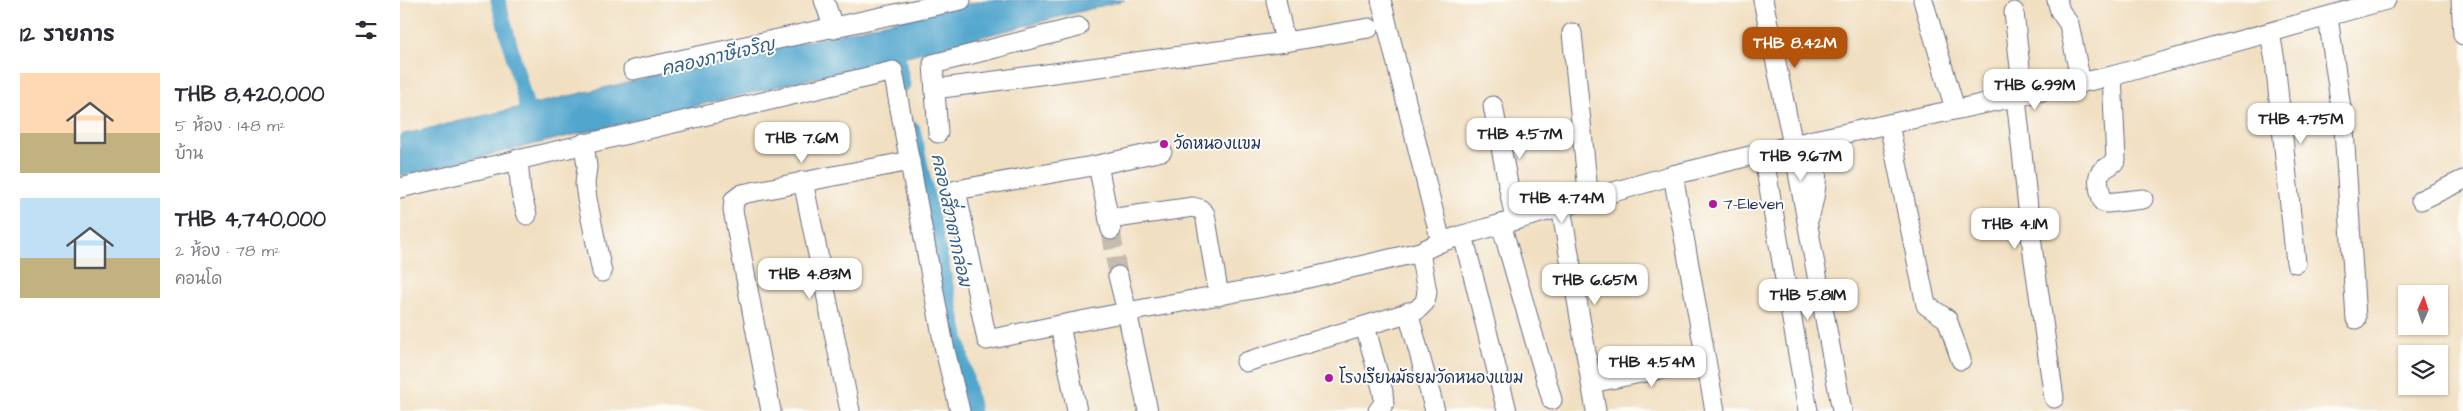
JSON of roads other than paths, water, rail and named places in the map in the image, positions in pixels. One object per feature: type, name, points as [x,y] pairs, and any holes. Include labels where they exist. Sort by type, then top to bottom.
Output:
[{"type":"street","points":[[824,0],[834,29]]},
{"type":"street","points":[[633,70],[834,29],[961,0]]},
{"type":"street","points":[[1276,0],[1285,42]]},
{"type":"street","points":[[1381,0],[1441,242]]},
{"type":"street","points":[[1763,0],[1793,145],[1842,411]]},
{"type":"street","points":[[1923,0],[1955,109]]},
{"type":"street","points":[[2057,0],[2060,12],[2069,24],[2081,82]]},
{"type":"street","points":[[1162,151],[1098,165],[956,190],[987,340],[1127,312],[1220,296],[1420,252],[1441,242],[1463,235],[1673,175],[1814,140],[2112,76],[2270,33],[2339,9],[2386,0]]},
{"type":"street","points":[[2460,0],[2463,35]]},
{"type":"street","points":[[2339,9],[2344,129],[2356,319]]},
{"type":"street","points":[[2014,12],[2033,253],[2054,398]]},
{"type":"street","points":[[938,134],[933,64],[1078,27]]},
{"type":"street","points":[[934,89],[1285,42],[1369,28]]},
{"type":"street","points":[[1572,33],[1586,182],[1590,198]]},
{"type":"street","points":[[2270,33],[2275,61],[2296,263]]},
{"type":"street","points":[[400,188],[893,71],[944,346],[960,411]]},
{"type":"street","points":[[2112,76],[2116,160],[2100,172],[2103,202],[2143,199]]},
{"type":"street","points":[[1493,106],[1508,222],[1552,400]]},
{"type":"street","points":[[1889,124],[1926,304],[1947,318],[1961,360]]},
{"type":"street","points":[[1807,224],[1818,182],[1818,162],[1814,140]]},
{"type":"street","points":[[584,143],[587,167],[585,184],[587,199],[602,272]]},
{"type":"street","points":[[1763,153],[1808,411]]},
{"type":"street","points":[[518,159],[520,193],[527,215]]},
{"type":"street","points":[[771,411],[733,210],[734,200],[742,194],[910,161]]},
{"type":"street","points":[[1098,165],[1110,224],[1193,207],[1200,209],[1205,214],[1220,296]]},
{"type":"street","points":[[1673,175],[1715,411]]},
{"type":"street","points":[[2421,200],[2463,180]]},
{"type":"street","points":[[803,182],[850,411]]},
{"type":"street","points":[[1561,207],[1596,411]]},
{"type":"street","points":[[1463,235],[1507,411]]},
{"type":"street","points":[[1246,362],[1417,310],[1425,302],[1427,292],[1420,252]]},
{"type":"street","points":[[1118,276],[1127,312],[1144,410]]},
{"type":"street","points":[[1408,312],[1434,411]]},
{"type":"street","points":[[1060,325],[1077,411]]},
{"type":"street","points":[[1365,326],[1383,392],[1384,403],[1378,411]]},
{"type":"street","points":[[1591,383],[1706,360]]},
{"type":"water","points":[[985,0],[1125,0],[915,54],[400,176],[400,135]]},
{"type":"waterway","points":[[498,0],[530,119]]},
{"type":"waterway","name":"คลองสี่วาตากล่อม","points":[[894,39],[903,85]]},
{"type":"waterway","name":"คลองสี่วาตากล่อม","points":[[913,129],[973,411]]},
{"type":"tunnel","points":[[1111,230],[1118,276]]},
{"type":"place","name":"วัดหนองแขม","points":[[1164,144]]},
{"type":"place","name":"7-Eleven","points":[[1713,204]]},
{"type":"place","name":"โรงเรียนมัธยมวัดหนองแขม","points":[[1329,378]]},
{"type":"water label","name":"คลองภาษีเจริญ","points":[[718,57]]}]
